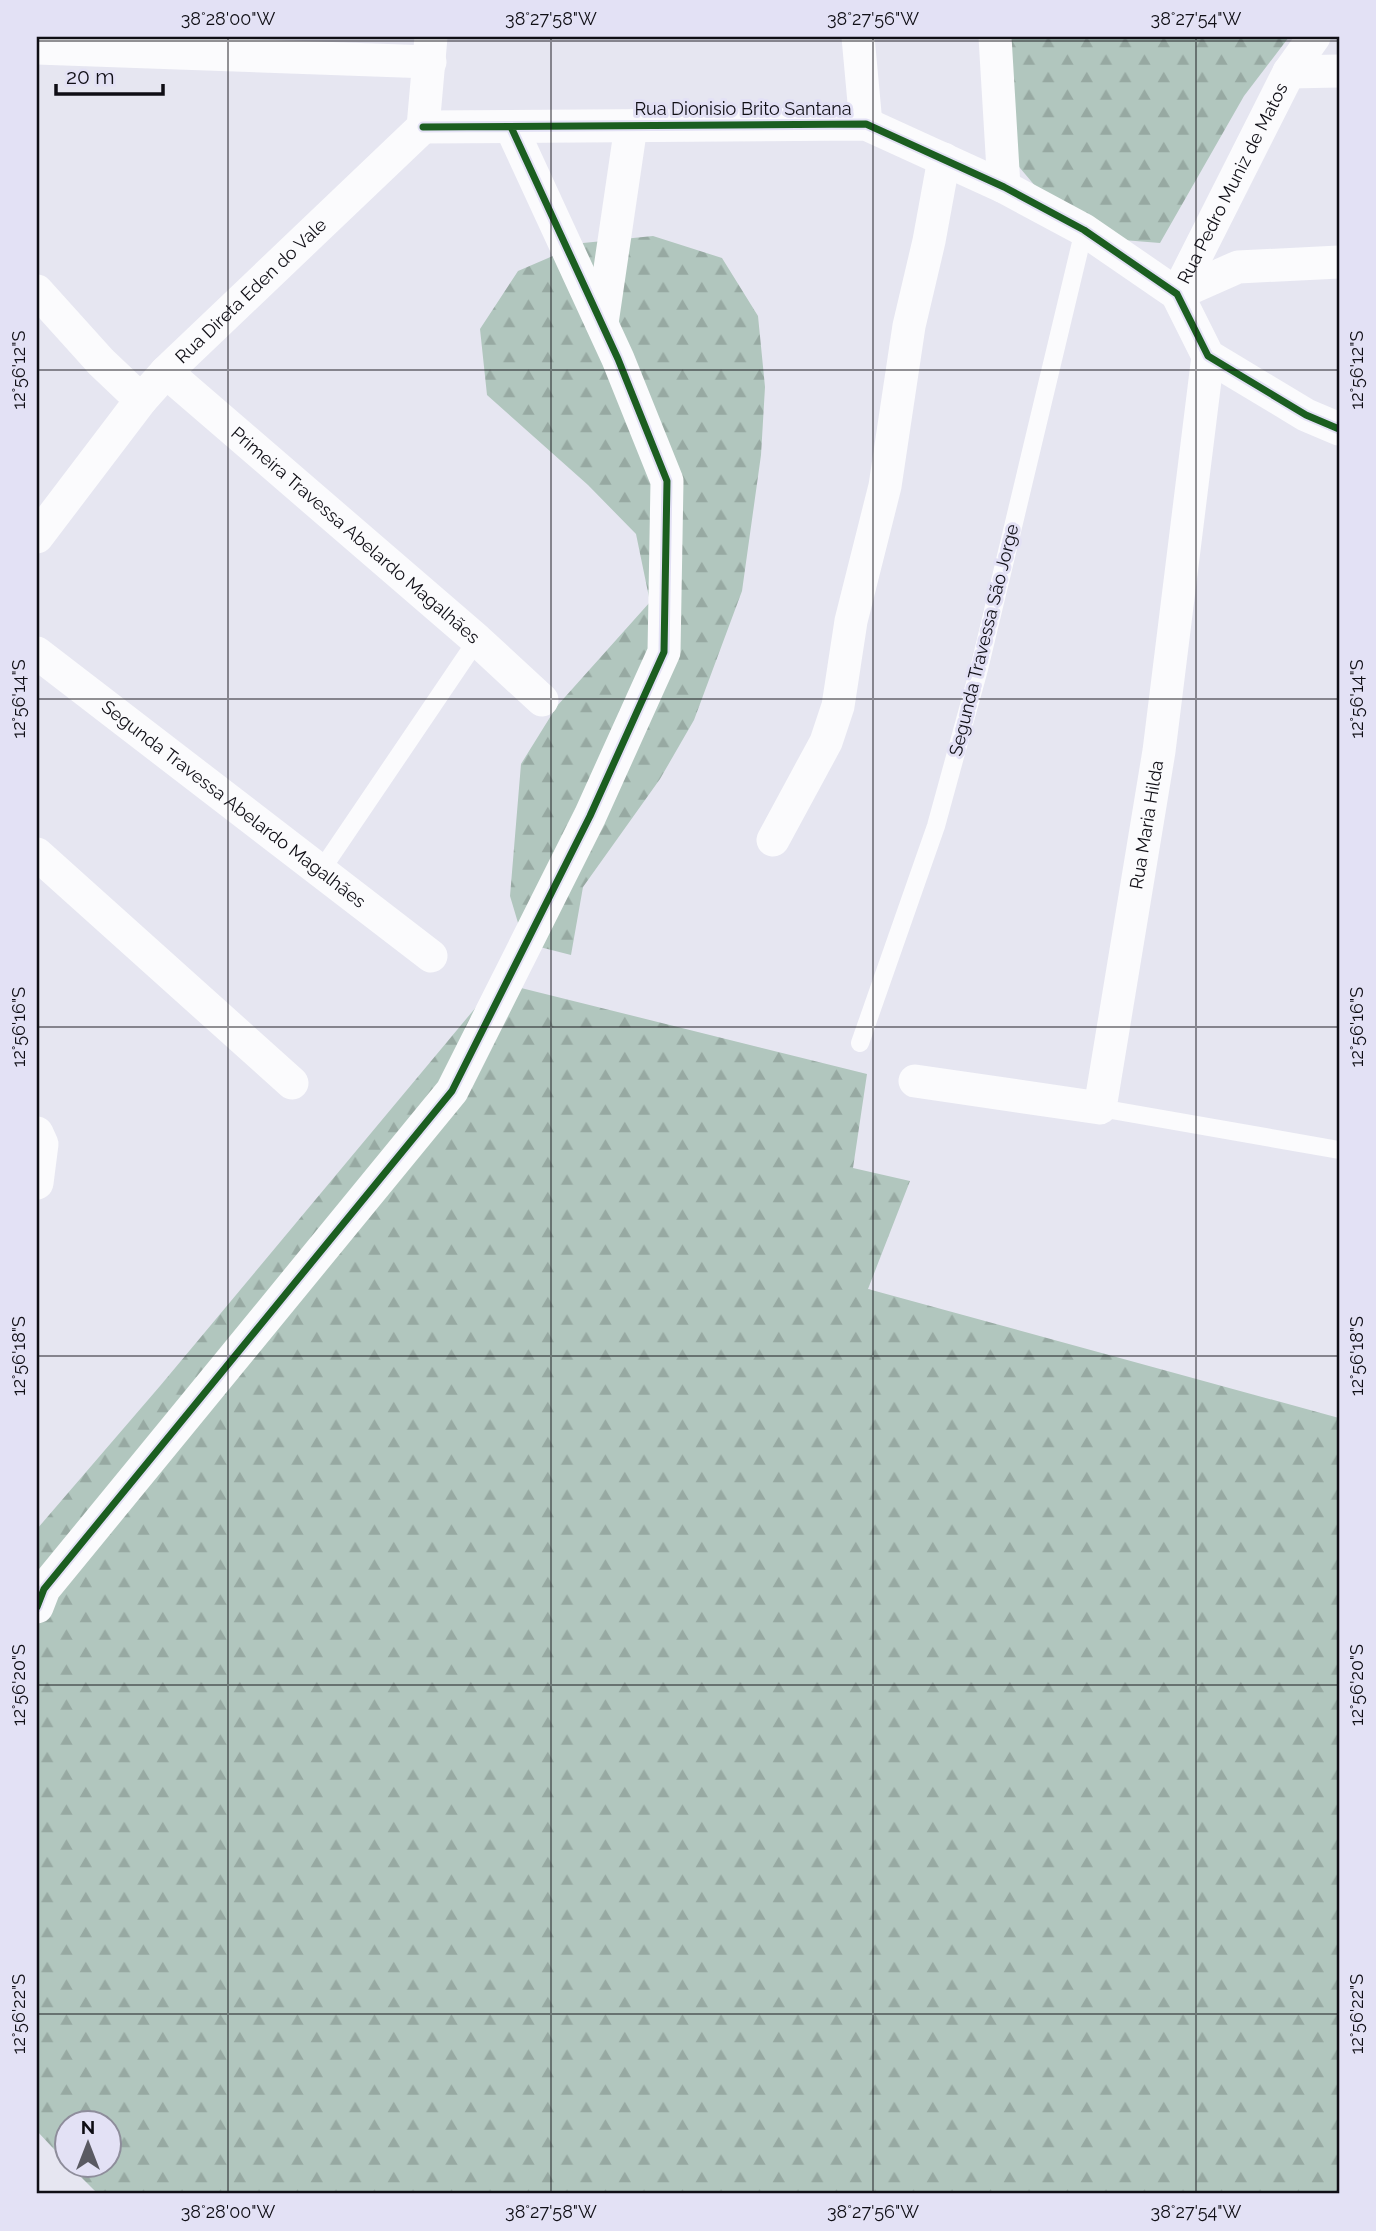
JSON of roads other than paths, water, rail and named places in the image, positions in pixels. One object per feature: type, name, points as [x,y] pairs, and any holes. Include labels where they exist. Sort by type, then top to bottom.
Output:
[{"type":"street","points":[[858,37],[866,124]]},
{"type":"street","points":[[995,37],[1004,187]]},
{"type":"street","name":"Rua Pedro Muniz de Matos","points":[[1177,294],[1289,72],[1314,37]]},
{"type":"street","points":[[37,48],[430,49],[423,127]]},
{"type":"street","name":"Rua Pedro Muniz de Matos","points":[[1289,72],[1339,71]]},
{"type":"street","name":"Rua Dionisio Brito Santana","points":[[423,127],[866,124],[1004,187],[1084,230],[1177,294],[1208,356]]},
{"type":"street","points":[[601,323],[631,126]]},
{"type":"street","name":"Rua Direta Eden do Vale","points":[[37,537],[141,400],[166,372],[423,127]]},
{"type":"street","points":[[37,1607],[44,1588],[52,1578],[452,1091],[590,816],[664,652],[667,481],[601,323],[511,127]]},
{"type":"street","points":[[773,840],[826,742],[838,706],[851,621],[885,486],[909,326],[929,241],[944,159]]},
{"type":"street","points":[[1177,294],[1238,267],[1339,262]]},
{"type":"street","points":[[37,291],[101,362],[141,400]]},
{"type":"street","points":[[1208,356],[1306,415],[1339,429]]},
{"type":"street","name":"Rua Maria Hilda","points":[[1100,1108],[1159,751],[1208,356]]},
{"type":"street","name":"Primeira Travessa Abelardo Magalhães","points":[[166,372],[477,640],[542,700]]},
{"type":"street","name":"Segunda Travessa Abelardo Magalhães","points":[[37,653],[431,956]]},
{"type":"street","points":[[37,854],[292,1083]]},
{"type":"street","points":[[915,1081],[1100,1108]]},
{"type":"street","points":[[37,1133],[42,1144],[37,1183]]},
{"type":"lane","name":"Segunda Travessa São Jorge","points":[[860,1043],[936,826],[982,656],[1084,230]]},
{"type":"lane","points":[[320,872],[477,640]]},
{"type":"lane","points":[[1100,1108],[1339,1150]]}]
